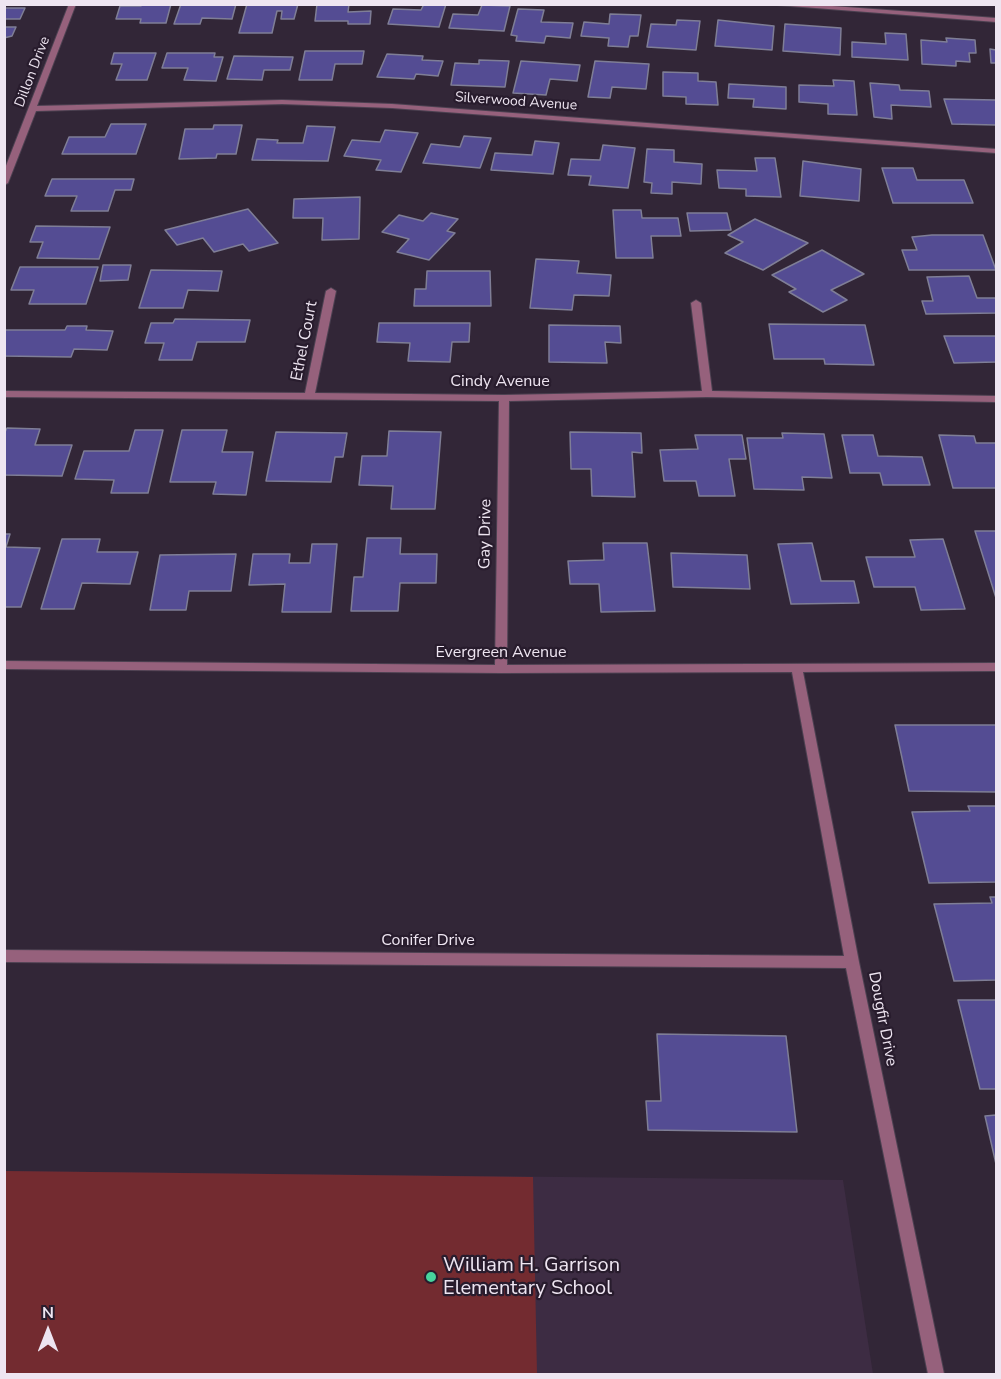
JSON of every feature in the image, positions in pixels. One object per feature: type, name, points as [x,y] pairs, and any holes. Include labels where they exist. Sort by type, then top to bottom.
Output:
[{"type":"street","name":"Dillon Drive","points":[[4,183],[73,4]]},
{"type":"street","points":[[767,4],[996,20]]},
{"type":"street","name":"Silverwood Avenue","points":[[33,110],[282,102],[392,106],[996,151]]},
{"type":"street","name":"Ethel Court","points":[[309,397],[331,291]]},
{"type":"street","points":[[696,303],[707,394]]},
{"type":"street","name":"Cindy Avenue","points":[[4,394],[504,398],[707,394],[996,399]]},
{"type":"street","name":"Gay Drive","points":[[501,669],[504,398]]},
{"type":"street","name":"Evergreen Avenue","points":[[4,665],[501,669],[996,667]]},
{"type":"street","name":"Dougfir Drive","points":[[797,669],[852,962],[936,1374]]},
{"type":"street","name":"Conifer Drive","points":[[4,956],[852,962]]},
{"type":"shaded area","name":"William H. Garrison Elementary School","points":[[5,1171],[843,1180],[873,1374],[5,1374]]},
{"type":"shaded area","name":"William H. Garrison Elementary School","points":[[5,1171],[533,1177],[537,1374],[5,1374]]},
{"type":"building","points":[[141,4],[171,4],[166,23],[140,23],[141,19],[116,19],[120,6],[141,6]]},
{"type":"building","points":[[181,4],[236,4],[232,19],[202,18],[200,24],[174,24]]},
{"type":"building","points":[[247,4],[298,4],[294,19],[281,19],[282,11],[277,11],[272,33],[239,33]]},
{"type":"building","points":[[317,4],[349,4],[348,12],[371,11],[370,24],[315,21]]},
{"type":"building","points":[[424,4],[446,4],[439,27],[388,24],[393,9],[421,10]]},
{"type":"building","points":[[482,5],[510,6],[504,31],[449,28],[453,14],[478,15]]},
{"type":"building","points":[[4,8],[25,8],[20,19],[4,19]]},
{"type":"building","points":[[518,9],[544,10],[541,22],[573,23],[570,38],[546,36],[544,43],[516,41],[517,36],[511,35]]},
{"type":"building","points":[[610,14],[641,15],[638,36],[630,36],[628,47],[608,46],[609,38],[581,36],[584,22],[609,24]]},
{"type":"building","points":[[677,20],[700,21],[696,50],[647,47],[651,24],[676,25]]},
{"type":"building","points":[[718,20],[774,26],[772,50],[715,46]]},
{"type":"building","points":[[785,24],[841,28],[840,55],[783,51]]},
{"type":"building","points":[[4,27],[16,27],[12,36],[4,38]]},
{"type":"building","points":[[885,33],[906,34],[908,60],[852,57],[852,42],[886,44]]},
{"type":"building","points":[[946,38],[975,40],[976,53],[969,53],[970,62],[956,61],[956,66],[922,64],[921,40],[947,42]]},
{"type":"building","points":[[990,49],[996,50],[996,63],[991,63]]},
{"type":"building","points":[[305,51],[364,51],[362,64],[335,64],[332,80],[299,80]]},
{"type":"building","points":[[114,53],[156,53],[147,80],[116,80],[122,64],[111,64]]},
{"type":"building","points":[[167,53],[215,53],[214,57],[223,57],[216,81],[184,80],[188,68],[162,68]]},
{"type":"building","points":[[387,54],[423,56],[422,60],[443,61],[438,76],[416,74],[414,79],[377,77]]},
{"type":"building","points":[[234,56],[293,57],[290,70],[264,70],[262,80],[227,79]]},
{"type":"building","points":[[479,60],[509,61],[505,87],[451,85],[455,63],[479,64]]},
{"type":"building","points":[[521,61],[580,65],[577,81],[550,79],[546,95],[513,93]]},
{"type":"building","points":[[595,61],[649,64],[646,89],[612,87],[610,98],[588,97]]},
{"type":"building","points":[[663,72],[698,73],[698,81],[716,82],[718,105],[686,104],[686,97],[663,96]]},
{"type":"building","points":[[833,80],[854,81],[857,115],[828,114],[828,104],[799,102],[799,85],[834,86]]},
{"type":"building","points":[[870,83],[899,85],[900,90],[929,91],[931,107],[891,105],[892,119],[874,117]]},
{"type":"building","points":[[729,84],[786,87],[786,109],[753,107],[754,99],[728,98]]},
{"type":"building","points":[[944,99],[996,100],[996,125],[952,124]]},
{"type":"building","points":[[111,124],[146,124],[136,154],[62,154],[69,137],[105,137]]},
{"type":"building","points":[[214,125],[242,125],[236,154],[217,154],[216,158],[179,159],[185,129],[213,129]]},
{"type":"building","points":[[307,126],[335,127],[328,161],[252,160],[257,139],[278,140],[277,143],[303,143]]},
{"type":"building","points":[[385,130],[418,133],[401,172],[376,170],[381,160],[344,156],[352,140],[380,142]]},
{"type":"building","points":[[464,136],[491,138],[480,168],[423,163],[431,144],[460,147]]},
{"type":"building","points":[[535,141],[559,143],[553,174],[491,170],[495,153],[532,155]]},
{"type":"building","points":[[603,145],[635,148],[628,188],[589,185],[591,176],[568,175],[571,159],[600,160]]},
{"type":"building","points":[[647,149],[674,150],[674,162],[702,164],[701,184],[672,182],[672,194],[651,193],[652,183],[644,182]]},
{"type":"building","points":[[755,158],[775,158],[781,197],[746,196],[746,189],[719,188],[717,170],[757,171]]},
{"type":"building","points":[[803,161],[861,169],[859,201],[800,196]]},
{"type":"building","points":[[882,168],[913,168],[917,180],[964,180],[973,203],[893,203]]},
{"type":"building","points":[[52,179],[134,179],[131,190],[115,190],[108,211],[71,211],[77,196],[45,196]]},
{"type":"building","points":[[360,197],[359,239],[322,240],[323,218],[293,218],[294,199]]},
{"type":"building","points":[[248,209],[278,243],[249,251],[243,244],[214,252],[203,238],[177,245],[165,230]]},
{"type":"building","points":[[613,210],[641,210],[642,218],[678,218],[681,236],[651,236],[653,258],[616,258]]},
{"type":"building","points":[[431,213],[458,219],[447,231],[455,233],[429,260],[397,252],[409,239],[382,232],[399,215],[423,221]]},
{"type":"building","points":[[687,213],[727,213],[731,230],[690,231]]},
{"type":"building","points":[[755,219],[808,243],[763,270],[725,253],[743,242],[728,235]]},
{"type":"building","points":[[36,226],[110,227],[99,259],[37,258],[43,242],[30,242]]},
{"type":"building","points":[[983,235],[996,270],[909,270],[902,250],[917,250],[912,237]]},
{"type":"building","points":[[822,250],[864,274],[831,290],[847,300],[823,312],[789,292],[796,289],[772,275]]},
{"type":"building","points":[[536,259],[579,261],[577,273],[611,275],[609,296],[574,295],[572,310],[530,308]]},
{"type":"building","points":[[103,265],[131,265],[128,280],[100,281]]},
{"type":"building","points":[[20,267],[98,267],[86,304],[29,304],[34,290],[11,290]]},
{"type":"building","points":[[151,270],[222,271],[218,291],[188,290],[183,308],[139,308]]},
{"type":"building","points":[[427,271],[490,271],[491,306],[414,306],[415,289],[426,289]]},
{"type":"building","points":[[969,276],[977,298],[996,298],[996,313],[926,314],[922,301],[933,301],[927,277]]},
{"type":"building","points":[[175,319],[250,320],[245,342],[197,342],[192,360],[159,360],[164,343],[145,343],[151,323],[173,323]]},
{"type":"building","points":[[379,323],[470,323],[469,342],[452,342],[450,362],[408,361],[410,343],[377,342]]},
{"type":"building","points":[[769,324],[865,325],[874,365],[825,364],[824,359],[774,359]]},
{"type":"building","points":[[549,325],[620,326],[621,343],[605,342],[607,363],[549,362]]},
{"type":"building","points":[[67,326],[87,326],[86,330],[113,331],[107,350],[74,349],[71,357],[4,356],[4,330],[65,330]]},
{"type":"building","points":[[944,336],[996,336],[996,362],[954,363]]},
{"type":"building","points":[[7,428],[40,429],[35,445],[72,445],[62,476],[4,475],[4,434]]},
{"type":"building","points":[[135,430],[163,430],[148,493],[111,493],[114,480],[75,479],[84,451],[129,451]]},
{"type":"building","points":[[182,430],[227,430],[222,452],[253,452],[246,495],[213,494],[216,482],[170,482]]},
{"type":"building","points":[[389,431],[441,432],[435,509],[391,509],[393,486],[359,485],[362,456],[387,456]]},
{"type":"building","points":[[276,432],[347,433],[343,457],[335,457],[331,482],[266,481]]},
{"type":"building","points":[[570,432],[641,433],[642,453],[632,452],[635,497],[592,496],[591,469],[571,469]]},
{"type":"building","points":[[782,433],[824,434],[832,478],[802,477],[804,490],[754,489],[747,438],[783,438]]},
{"type":"building","points":[[695,435],[742,435],[746,459],[729,459],[735,496],[699,496],[696,481],[664,481],[660,450],[698,449]]},
{"type":"building","points":[[842,435],[873,435],[878,456],[922,457],[930,485],[883,485],[880,473],[850,473]]},
{"type":"building","points":[[939,435],[974,436],[976,443],[996,443],[996,488],[953,488]]},
{"type":"building","points":[[975,531],[996,531],[996,598]]},
{"type":"building","points":[[4,534],[10,534],[6,547],[40,548],[21,607],[4,607]]},
{"type":"building","points":[[367,538],[401,538],[400,554],[437,554],[436,583],[400,583],[398,611],[351,611],[354,577],[363,577]]},
{"type":"building","points":[[62,539],[100,539],[97,552],[138,552],[130,584],[82,583],[74,609],[41,609]]},
{"type":"building","points":[[943,539],[965,609],[921,610],[915,587],[874,587],[866,557],[915,557],[910,540]]},
{"type":"building","points":[[603,543],[647,543],[655,611],[601,612],[599,584],[570,584],[568,561],[604,560]]},
{"type":"building","points":[[812,543],[821,581],[854,581],[859,603],[791,604],[778,544]]},
{"type":"building","points":[[312,544],[337,544],[331,612],[282,612],[285,584],[249,585],[253,554],[290,554],[289,563],[310,563]]},
{"type":"building","points":[[671,553],[747,555],[750,589],[673,587]]},
{"type":"building","points":[[236,554],[231,591],[189,591],[186,610],[150,610],[160,555]]},
{"type":"building","points":[[895,725],[996,725],[996,792],[909,791]]},
{"type":"building","points":[[968,806],[996,806],[996,882],[929,883],[912,812],[970,811]]},
{"type":"building","points":[[990,897],[996,897],[996,980],[954,981],[934,904],[992,903]]},
{"type":"building","points":[[958,1000],[996,1000],[996,1089],[980,1089]]},
{"type":"building","points":[[657,1034],[786,1036],[797,1132],[648,1130],[646,1101],[661,1101]]},
{"type":"building","points":[[996,1115],[996,1164],[985,1116]]},
{"type":"place","name":"William H. Garrison Elementary School","points":[[431,1277]]}]
